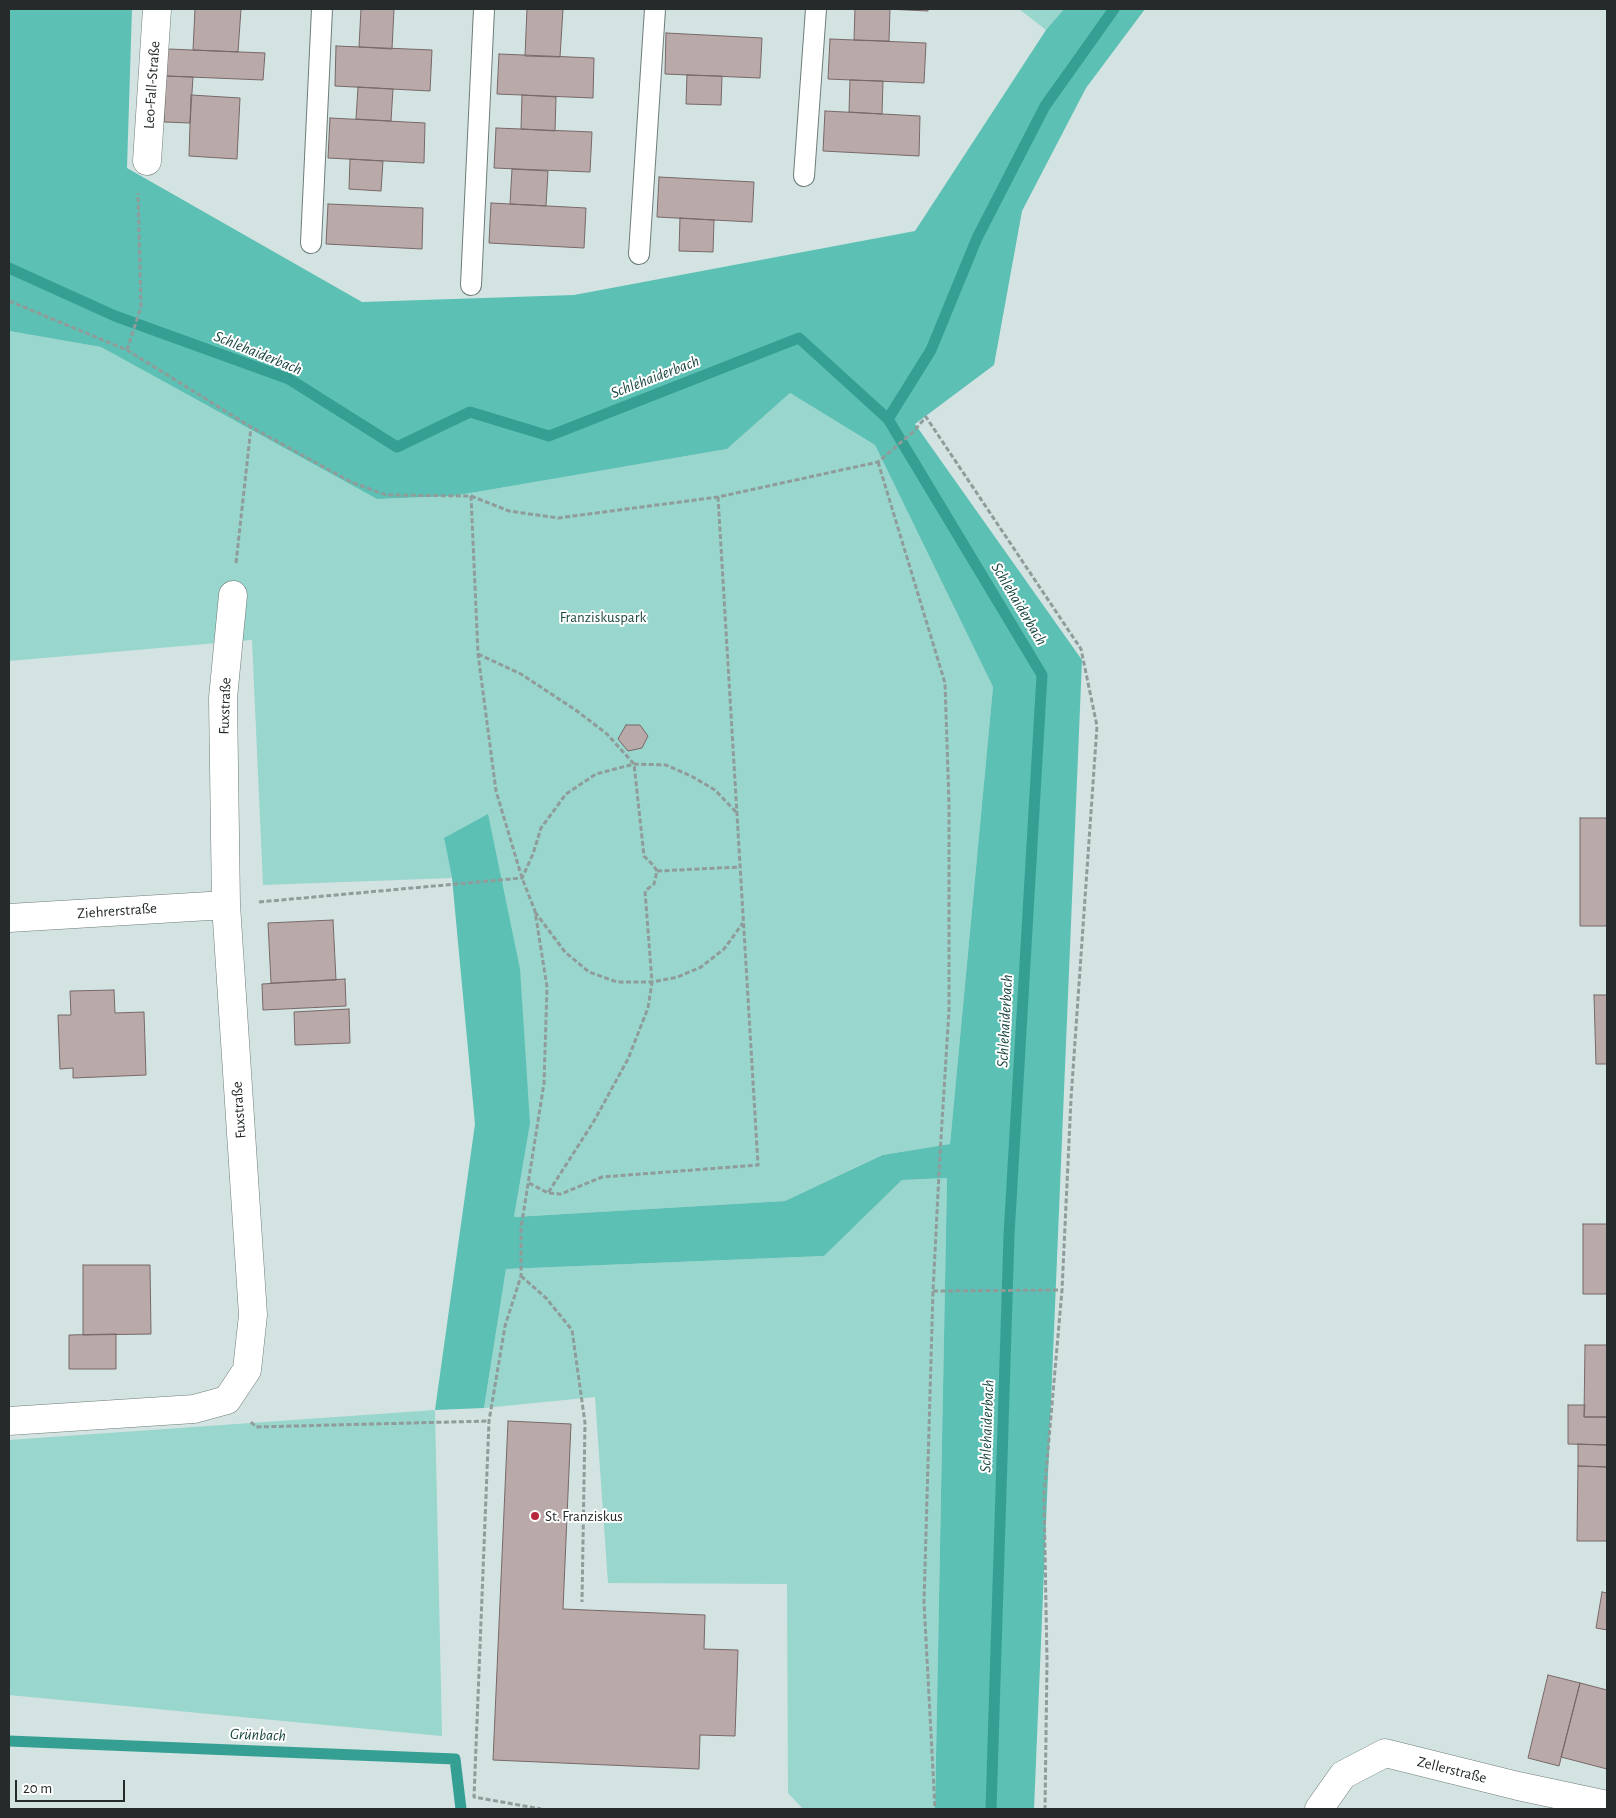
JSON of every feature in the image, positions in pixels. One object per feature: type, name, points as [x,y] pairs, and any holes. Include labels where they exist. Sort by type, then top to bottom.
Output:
[{"type":"street","name":"Leo-Fall-Straße","points":[[147,161],[157,9]]},
{"type":"street","name":"Fuxstraße","points":[[227,1400],[247,1370],[253,1315],[226,905],[223,698],[233,594]]},
{"type":"street","name":"Ziehrerstraße","points":[[9,918],[226,905]]},
{"type":"street","points":[[9,1422],[194,1409],[227,1400]]},
{"type":"street","name":"Zellerstraße","points":[[1319,1809],[1343,1775],[1385,1753],[1518,1786],[1607,1805]]},
{"type":"lane","points":[[311,243],[322,9]]},
{"type":"lane","points":[[471,285],[484,9]]},
{"type":"lane","points":[[639,254],[655,9]]},
{"type":"lane","points":[[804,176],[816,9]]},
{"type":"path","points":[[127,350],[141,307],[138,194],[147,161]]},
{"type":"path","points":[[9,301],[127,350],[251,427],[352,482],[386,495],[470,496],[509,511],[558,518],[718,496],[878,462],[913,432],[926,417],[1081,650],[1097,726],[1071,1099],[1062,1290],[1044,1496],[1047,1661],[1045,1809]]},
{"type":"path","points":[[233,594],[251,427]]},
{"type":"path","points":[[878,462],[945,683],[949,803],[949,1010],[933,1291],[924,1602],[935,1809]]},
{"type":"path","points":[[470,496],[478,654],[496,791],[522,878],[535,911],[547,988],[544,1083],[522,1228],[521,1276],[505,1326],[489,1422],[474,1797],[541,1809]]},
{"type":"path","points":[[529,1183],[548,1193],[561,1194],[602,1176],[758,1165],[718,496]]},
{"type":"path","points":[[478,654],[522,674],[577,711],[607,734],[634,764],[644,856],[657,871],[654,884],[645,891],[652,982],[648,1008],[628,1059],[594,1121],[548,1193]]},
{"type":"path","points":[[522,878],[534,854],[541,828],[566,794],[596,774],[634,764],[666,765],[693,776],[714,790],[737,813]]},
{"type":"path","points":[[657,871],[740,866]]},
{"type":"path","points":[[226,905],[522,878]]},
{"type":"path","points":[[535,911],[565,952],[590,972],[617,982],[652,982],[678,977],[701,967],[724,949],[743,923]]},
{"type":"path","points":[[521,1276],[546,1298],[572,1330],[585,1423],[582,1602]]},
{"type":"path","points":[[933,1291],[1062,1290]]},
{"type":"path","points":[[227,1400],[256,1427],[489,1422]]},
{"type":"green space","points":[[9,9],[132,9],[127,168],[362,302],[574,295],[915,231],[1046,30],[1064,9],[1145,9],[1086,88],[1022,211],[994,365],[915,424],[1082,660],[1034,1809],[935,1809],[947,1178],[902,1180],[824,1256],[506,1269],[484,1408],[435,1410],[475,1124],[452,878],[444,838],[488,814],[520,969],[530,1124],[514,1217],[785,1201],[882,1155],[950,1144],[993,687],[875,445],[790,393],[727,449],[453,496],[377,499],[101,347],[9,331]]},
{"type":"green space","points":[[1019,9],[1064,9],[1046,30]]},
{"type":"green space","name":"Franziskuspark","points":[[9,331],[101,347],[377,499],[453,496],[727,449],[790,393],[875,445],[993,687],[950,1144],[881,1155],[785,1201],[514,1217],[530,1124],[444,838],[452,878],[263,885],[252,640],[9,661]]},
{"type":"green space","points":[[947,1178],[935,1809],[803,1809],[788,1793],[787,1584],[608,1583],[595,1397],[484,1408],[506,1269],[824,1256],[902,1180]]},
{"type":"green space","points":[[435,1410],[442,1736],[9,1695],[9,1440]]},
{"type":"building","points":[[195,9],[241,9],[238,52],[193,50]]},
{"type":"building","points":[[361,9],[394,9],[392,49],[359,47]]},
{"type":"building","points":[[527,9],[563,9],[560,57],[525,56]]},
{"type":"building","points":[[855,9],[890,9],[889,41],[854,40]]},
{"type":"building","points":[[886,9],[928,9],[928,11]]},
{"type":"building","points":[[666,33],[762,38],[760,78],[665,74]]},
{"type":"building","points":[[830,39],[926,43],[924,83],[828,79]]},
{"type":"building","points":[[336,46],[432,50],[430,91],[335,86]]},
{"type":"building","points":[[168,49],[265,53],[263,80],[166,76]]},
{"type":"building","points":[[499,54],[594,58],[593,98],[497,94]]},
{"type":"building","points":[[687,75],[722,76],[721,105],[686,104]]},
{"type":"building","points":[[166,76],[193,77],[190,123],[164,122]]},
{"type":"building","points":[[850,80],[883,81],[882,114],[849,112]]},
{"type":"building","points":[[358,87],[393,89],[391,121],[356,119]]},
{"type":"building","points":[[191,95],[240,98],[237,159],[189,156]]},
{"type":"building","points":[[522,95],[556,97],[555,131],[521,129]]},
{"type":"building","points":[[825,111],[920,116],[919,156],[823,151]]},
{"type":"building","points":[[330,118],[425,123],[424,163],[328,158]]},
{"type":"building","points":[[496,128],[592,132],[590,172],[494,168]]},
{"type":"building","points":[[350,159],[383,161],[381,191],[349,189]]},
{"type":"building","points":[[512,169],[548,171],[546,206],[510,204]]},
{"type":"building","points":[[659,177],[754,182],[752,222],[657,217]]},
{"type":"building","points":[[491,203],[586,208],[584,248],[489,243]]},
{"type":"building","points":[[328,204],[423,208],[422,249],[326,244]]},
{"type":"building","points":[[680,218],[714,220],[713,252],[679,251]]},
{"type":"building","points":[[626,725],[640,725],[648,736],[642,748],[628,751],[618,739]]},
{"type":"building","points":[[1580,818],[1607,818],[1607,926],[1580,926]]},
{"type":"building","points":[[333,920],[336,980],[271,983],[268,923]]},
{"type":"building","points":[[345,979],[346,1006],[263,1010],[262,984]]},
{"type":"building","points":[[114,990],[115,1013],[144,1012],[146,1075],[73,1078],[73,1068],[60,1069],[58,1015],[71,1015],[70,991]]},
{"type":"building","points":[[1594,995],[1607,995],[1607,1064],[1596,1064]]},
{"type":"building","points":[[349,1009],[350,1043],[295,1045],[294,1012]]},
{"type":"building","points":[[1583,1224],[1607,1224],[1607,1294],[1583,1294]]},
{"type":"building","points":[[83,1265],[150,1265],[151,1334],[83,1335]]},
{"type":"building","points":[[116,1334],[116,1369],[69,1369],[69,1335]]},
{"type":"building","points":[[1585,1345],[1607,1345],[1607,1417],[1584,1417]]},
{"type":"building","points":[[1568,1405],[1585,1405],[1584,1417],[1607,1417],[1607,1445],[1568,1444]]},
{"type":"building","name":"St. Franziskus","points":[[508,1421],[571,1424],[563,1609],[705,1615],[704,1649],[738,1650],[735,1736],[700,1735],[699,1769],[493,1760]]},
{"type":"building","points":[[1578,1444],[1607,1445],[1607,1467],[1578,1466]]},
{"type":"building","points":[[1578,1466],[1607,1467],[1607,1541],[1577,1541]]},
{"type":"building","points":[[1602,1592],[1607,1593],[1607,1630],[1596,1628]]},
{"type":"building","points":[[1548,1675],[1580,1683],[1559,1766],[1528,1758]]},
{"type":"building","points":[[1580,1683],[1607,1690],[1607,1769],[1561,1757]]},
{"type":"waterway","points":[[888,419],[931,350],[977,238],[1045,106],[1114,9]]},
{"type":"waterway","name":"Schlehaiderbach","points":[[9,268],[115,316],[289,379],[397,447],[470,412],[549,436],[799,338],[888,419],[1042,675],[1009,1235],[991,1809]]},
{"type":"waterway","name":"Grünbach","points":[[9,1741],[455,1759],[461,1809]]},
{"type":"place","name":"St. Franziskus","points":[[535,1516]]}]
